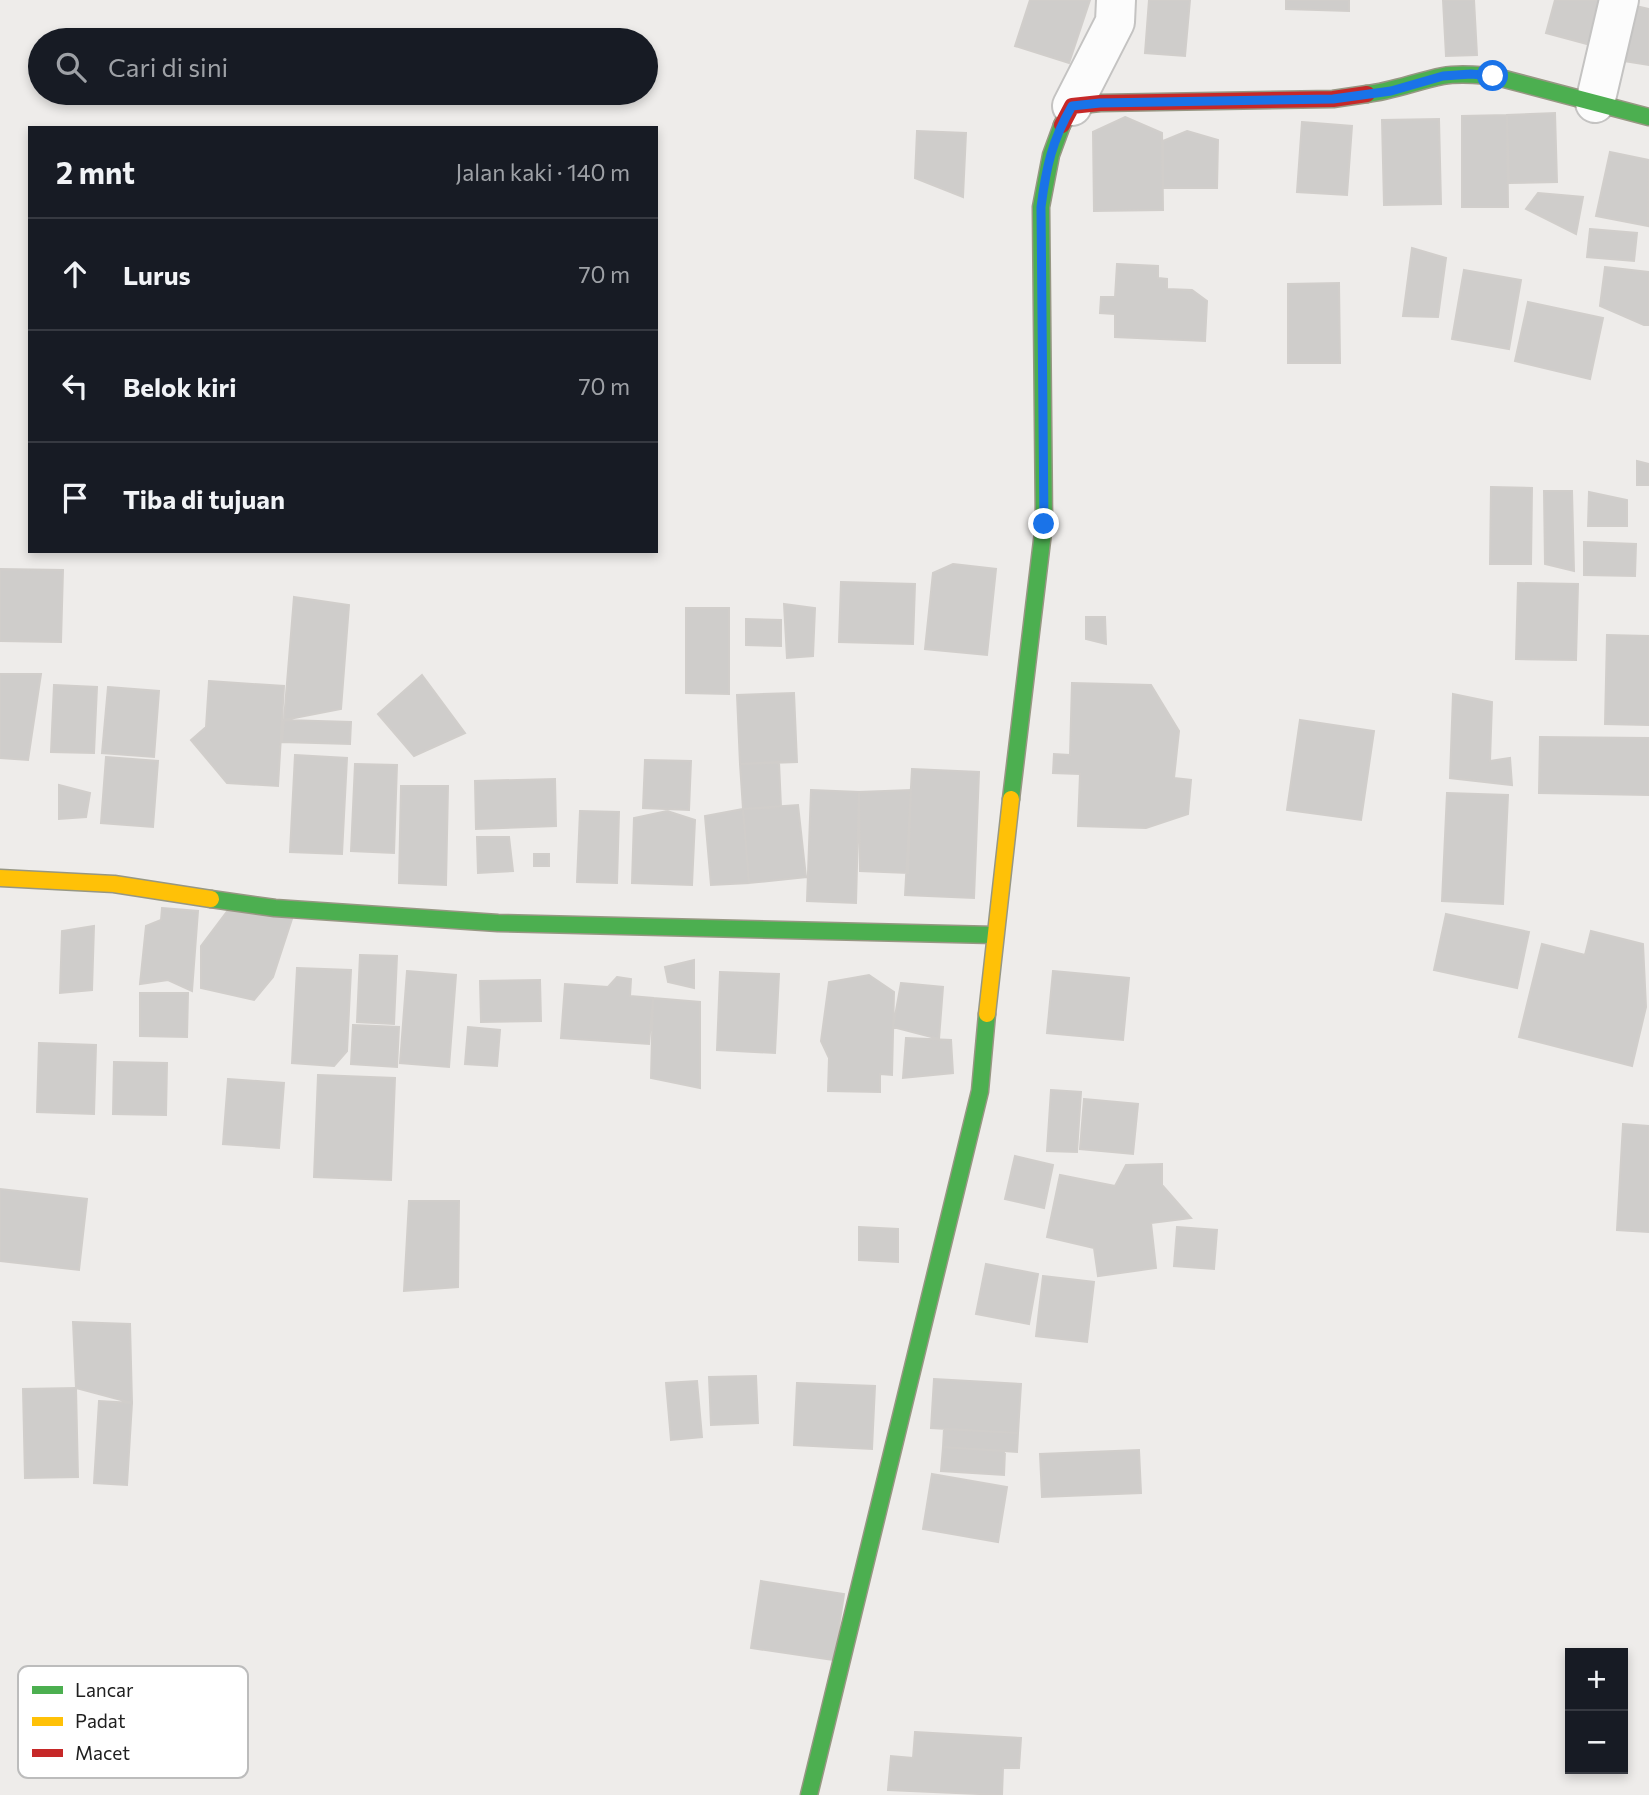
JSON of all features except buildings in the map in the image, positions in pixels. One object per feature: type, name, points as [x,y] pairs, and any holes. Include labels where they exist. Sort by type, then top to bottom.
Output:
[{"type":"street","points":[[809,1795],[980,1091],[994,936],[1044,524],[1041,207],[1046,166],[1058,129],[1115,22],[1116,0]]},
{"type":"street","points":[[1595,103],[1619,0]]},
{"type":"street","points":[[1072,106],[1100,103],[1333,99],[1391,91],[1443,76],[1471,74],[1493,76],[1649,117]]},
{"type":"street","points":[[0,878],[114,884],[275,908],[498,923],[994,936]]},
{"type":"traffic: fast","points":[[1367,94],[1449,75],[1493,76],[1649,117]]},
{"type":"traffic: fast","points":[[1011,799],[1044,524],[1041,207],[1051,155],[1062,125]]},
{"type":"traffic: fast","points":[[211,899],[275,908],[498,923],[994,935]]},
{"type":"traffic: fast","points":[[809,1795],[980,1091],[987,1014]]},
{"type":"traffic: slow","points":[[987,1014],[1011,799]]},
{"type":"traffic: slow","points":[[0,878],[114,884],[211,899]]},
{"type":"traffic: jam","points":[[1062,125],[1072,106],[1100,103],[1333,99],[1367,94]]},
{"type":"route","points":[[1044,524],[1041,207],[1046,166],[1058,129],[1072,106],[1100,103],[1333,99],[1416,86],[1443,76],[1493,76]]}]
